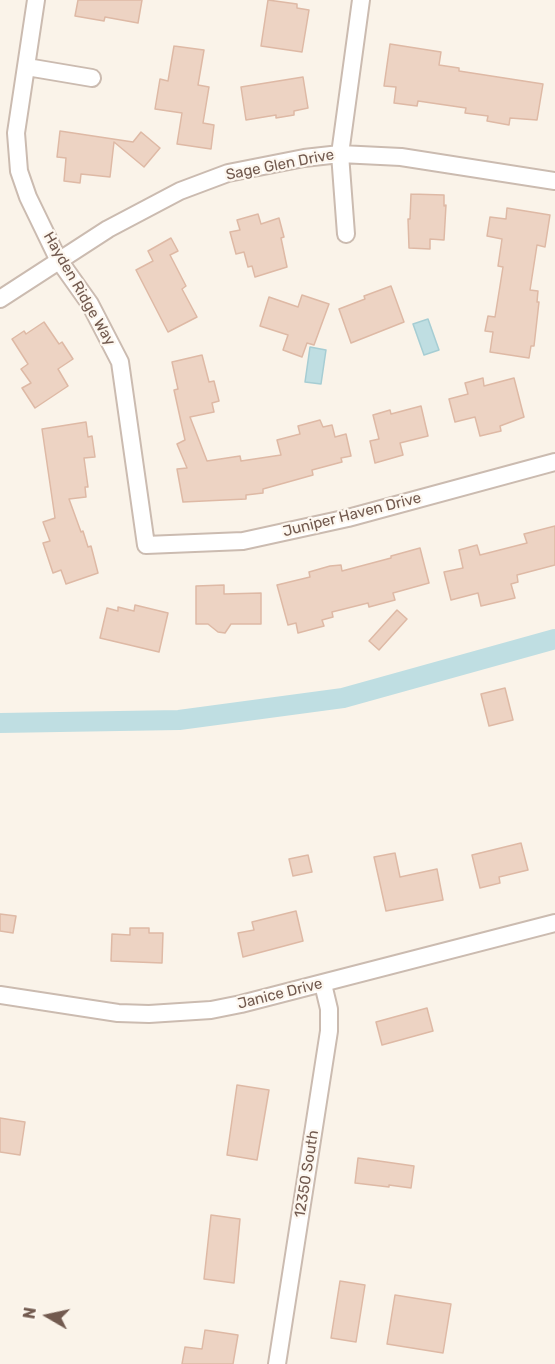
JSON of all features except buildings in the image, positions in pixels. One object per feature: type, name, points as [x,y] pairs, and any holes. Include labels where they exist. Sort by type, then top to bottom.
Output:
[{"type":"street","name":"Hayden Ridge Way","points":[[36,0],[16,134],[19,171],[28,197],[58,259],[90,304],[120,362],[146,546]]},
{"type":"street","points":[[346,234],[340,154],[361,0]]},
{"type":"street","points":[[27,67],[92,78]]},
{"type":"street","name":"Sage Glen Drive","points":[[0,298],[108,229],[180,190],[228,173],[304,158],[340,154],[401,157],[555,181]]},
{"type":"street","name":"Juniper Haven Drive","points":[[146,546],[243,541],[348,518],[555,462]]},
{"type":"street","name":"Janice Drive","points":[[0,995],[118,1013],[160,1014],[201,1011],[241,1005],[555,923]]},
{"type":"street","name":"12350 South","points":[[277,1364],[329,1031],[329,1009],[323,984]]},
{"type":"water","points":[[428,319],[439,350],[424,355],[413,324]]},
{"type":"water","points":[[310,347],[326,350],[321,384],[305,382]]},
{"type":"waterway","points":[[0,723],[179,720],[343,698],[555,639]]}]
